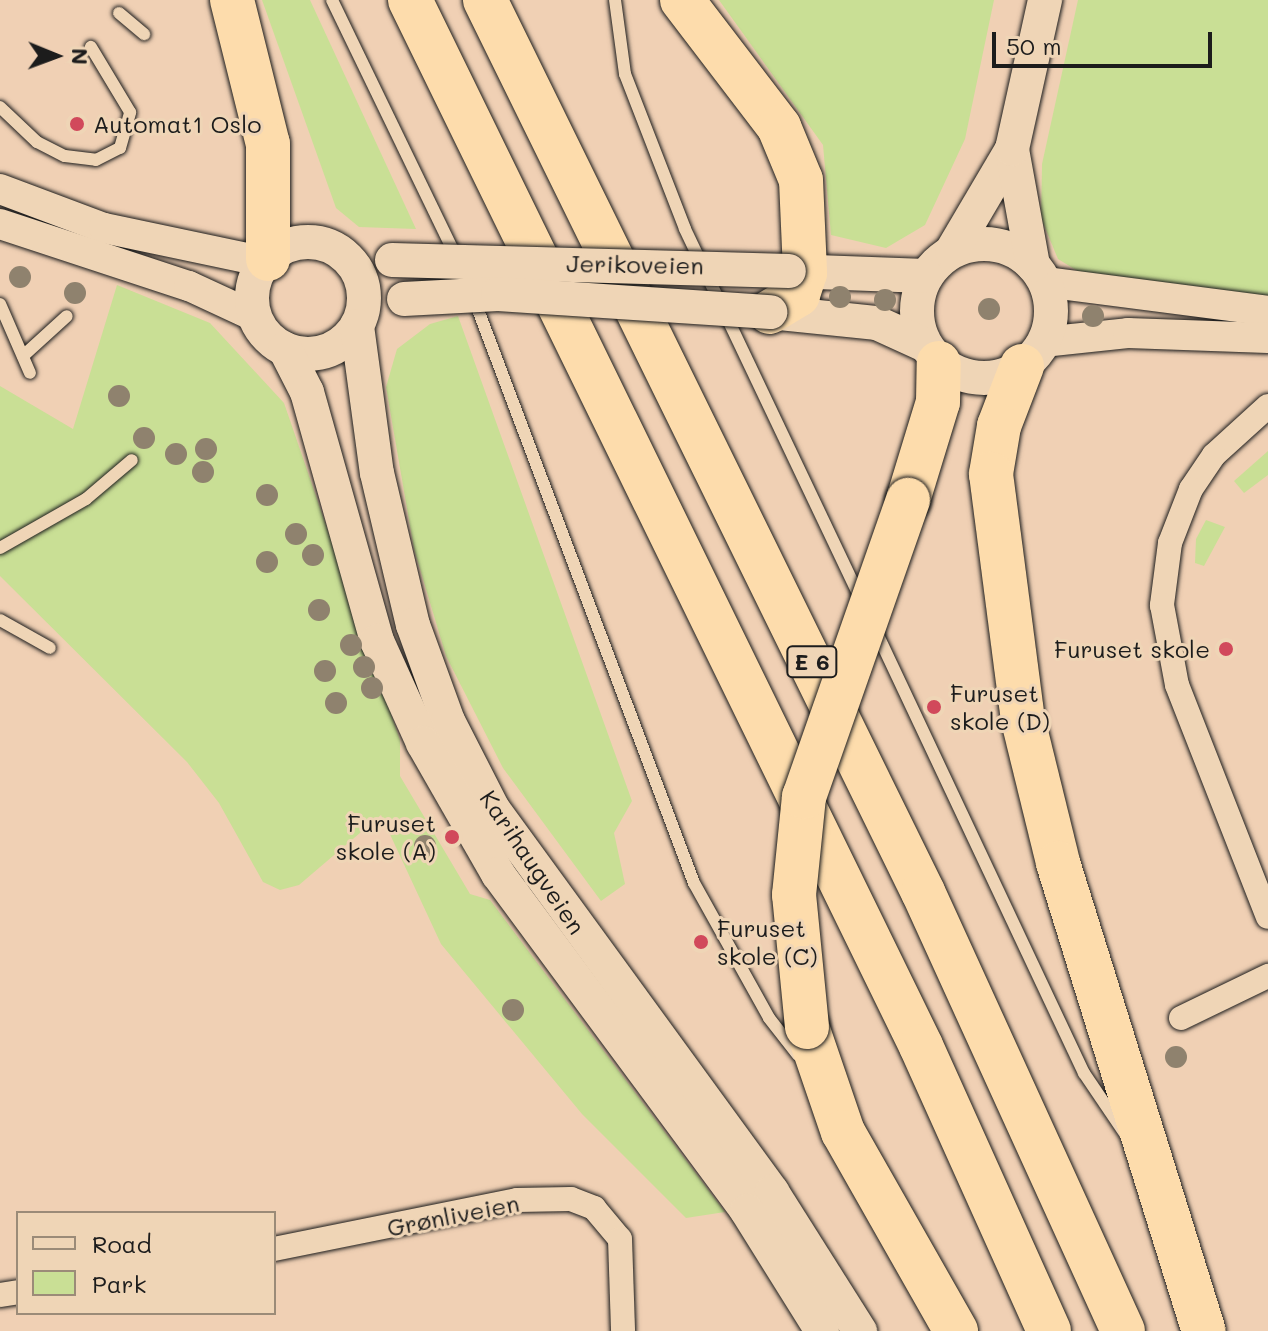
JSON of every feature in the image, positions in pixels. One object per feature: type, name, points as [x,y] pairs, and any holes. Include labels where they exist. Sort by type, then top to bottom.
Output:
[{"type":"highway","points":[[232,0],[270,154],[266,261]]},
{"type":"highway","points":[[410,0],[914,1032],[1049,1331]]},
{"type":"highway","name":"E 6","points":[[485,0],[916,877],[1123,1331]]},
{"type":"highway","points":[[682,0],[792,151],[805,203],[794,293]]},
{"type":"highway","name":"E 6","points":[[932,354],[938,402],[908,500],[804,797],[794,895],[807,1027],[820,1078],[876,1195],[956,1331]]},
{"type":"highway","points":[[1033,354],[999,426],[991,474],[1020,706],[1054,850],[1204,1331]]},
{"type":"main road","points":[[932,354],[916,310],[926,276],[952,251],[1012,149],[1045,0]]},
{"type":"main road","points":[[1012,149],[1039,274],[1051,312],[1033,354]]},
{"type":"main road","name":"Jerikoveien","points":[[266,261],[305,241],[344,255],[794,293],[877,323],[977,378],[1033,354]]},
{"type":"main road","points":[[952,251],[986,243],[1039,274]]},
{"type":"main road","points":[[344,255],[364,288],[360,320]]},
{"type":"main road","points":[[266,261],[253,288],[256,317],[285,349]]},
{"type":"main road","name":"Jerikoveien","points":[[285,349],[317,353],[360,320],[404,299],[498,294],[794,293],[926,276]]},
{"type":"main road","name":"Karihaugveien","points":[[360,320],[377,473],[413,625],[448,721],[493,809],[772,1192],[860,1331]]},
{"type":"main road","name":"Karihaugveien","points":[[285,349],[307,392],[372,627],[423,743],[506,885],[747,1211],[822,1331]]},
{"type":"street","points":[[0,189],[104,228],[266,261]]},
{"type":"street","points":[[0,224],[189,286],[256,317]]},
{"type":"street","points":[[1039,274],[1268,311]]},
{"type":"street","name":"Jerikoveien","points":[[1033,354],[1128,333],[1268,338]]},
{"type":"street","points":[[1268,406],[1214,455],[1191,489],[1170,543],[1162,605],[1177,685],[1268,917]]},
{"type":"street","points":[[1181,1018],[1268,976]]},
{"type":"street","name":"Grønliveien","points":[[276,1249],[517,1200],[571,1199],[594,1208],[620,1239],[623,1331]]},
{"type":"lane","points":[[332,0],[493,343],[694,883],[769,1018],[820,1078]]},
{"type":"lane","points":[[615,0],[625,74],[685,229],[1084,1073],[1155,1172]]},
{"type":"lane","points":[[119,13],[144,34]]},
{"type":"lane","points":[[0,107],[37,142],[65,156],[96,160],[120,148],[130,112],[91,47]]},
{"type":"lane","points":[[0,304],[30,373]]},
{"type":"lane","points":[[23,356],[67,316]]},
{"type":"lane","points":[[0,548],[86,499],[132,460]]},
{"type":"lane","points":[[0,620],[50,648]]},
{"type":"green space","points":[[262,0],[310,0],[416,229],[359,227],[336,208]]},
{"type":"green space","points":[[719,0],[994,0],[965,139],[925,225],[886,248],[831,235],[823,145]]},
{"type":"green space","points":[[1078,0],[1268,0],[1268,303],[1089,278],[1058,259],[1041,218],[1042,164]]},
{"type":"green space","points":[[117,285],[210,323],[284,403],[400,740],[400,776],[470,894],[490,900],[725,1212],[686,1218],[582,1114],[441,944],[381,815],[299,885],[280,890],[263,882],[219,803],[187,762],[0,576],[0,386],[73,429]]},
{"type":"green space","points":[[458,316],[632,801],[614,833],[625,884],[601,901],[503,768],[446,656],[414,549],[386,387],[397,349],[430,324]]},
{"type":"green space","points":[[1268,451],[1268,475],[1244,493],[1234,481]]},
{"type":"green space","points":[[1206,520],[1225,527],[1204,566],[1195,563],[1196,539]]},
{"type":"place","name":"Automat1 Oslo","points":[[77,124]]},
{"type":"place","name":"Furuset skole","points":[[1226,649]]},
{"type":"place","name":"Furuset skole (D)","points":[[934,707]]},
{"type":"place","name":"Furuset skole (A)","points":[[452,837]]},
{"type":"place","name":"Furuset skole (C)","points":[[701,942]]}]
